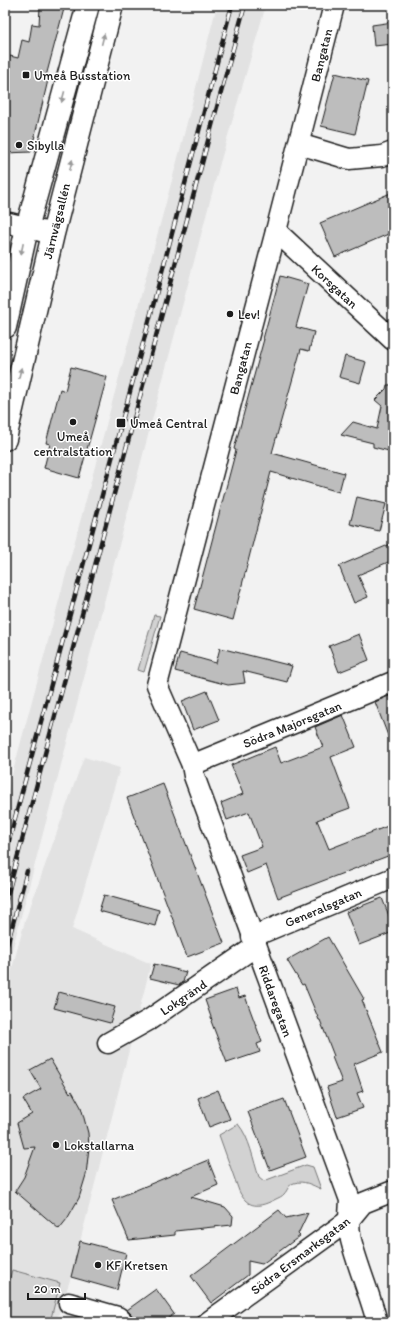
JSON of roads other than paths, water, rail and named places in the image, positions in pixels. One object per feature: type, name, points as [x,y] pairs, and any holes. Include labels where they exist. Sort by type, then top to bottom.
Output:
[{"type":"main road","name":"Järnvägsallén","points":[[5,327],[27,228],[88,5]]},
{"type":"main road","name":"Järnvägsallén","points":[[5,438],[53,234],[112,5]]},
{"type":"street","name":"Bangatan","points":[[157,685],[334,5]]},
{"type":"street","points":[[298,144],[349,159],[382,156],[393,152]]},
{"type":"street","points":[[5,223],[53,234]]},
{"type":"street","name":"Korsgatan","points":[[276,231],[393,340]]},
{"type":"street","name":"Södra Majorsgatan","points":[[192,765],[393,682]]},
{"type":"street","name":"Riddaregatan","points":[[157,685],[192,765],[194,776],[350,1200],[350,1239],[377,1322]]},
{"type":"street","name":"Generalsgatan","points":[[254,941],[393,878]]},
{"type":"street","name":"Lokgränd","points":[[108,1043],[149,1020],[254,941]]},
{"type":"street","name":"Södra Ersmarksgatan","points":[[208,1322],[349,1220],[363,1203],[393,1191]]},
{"type":"street","points":[[69,1303],[118,1317],[123,1322]]},
{"type":"railway","points":[[5,855],[149,321],[232,5]]},
{"type":"railway","points":[[5,904],[245,5]]},
{"type":"railway","points":[[5,953],[27,871]]},
{"type":"place","name":"Umeå Busstation","points":[[26,75]]},
{"type":"place","name":"Sibylla","points":[[19,145]]},
{"type":"place","name":"Lev!","points":[[230,314]]},
{"type":"place","name":"Umeå centralstation","points":[[73,422]]},
{"type":"place","name":"Umeå Central","points":[[121,423]]},
{"type":"place","name":"Lokstallarna","points":[[56,1145]]},
{"type":"place","name":"KF Kretsen","points":[[98,1265]]}]
